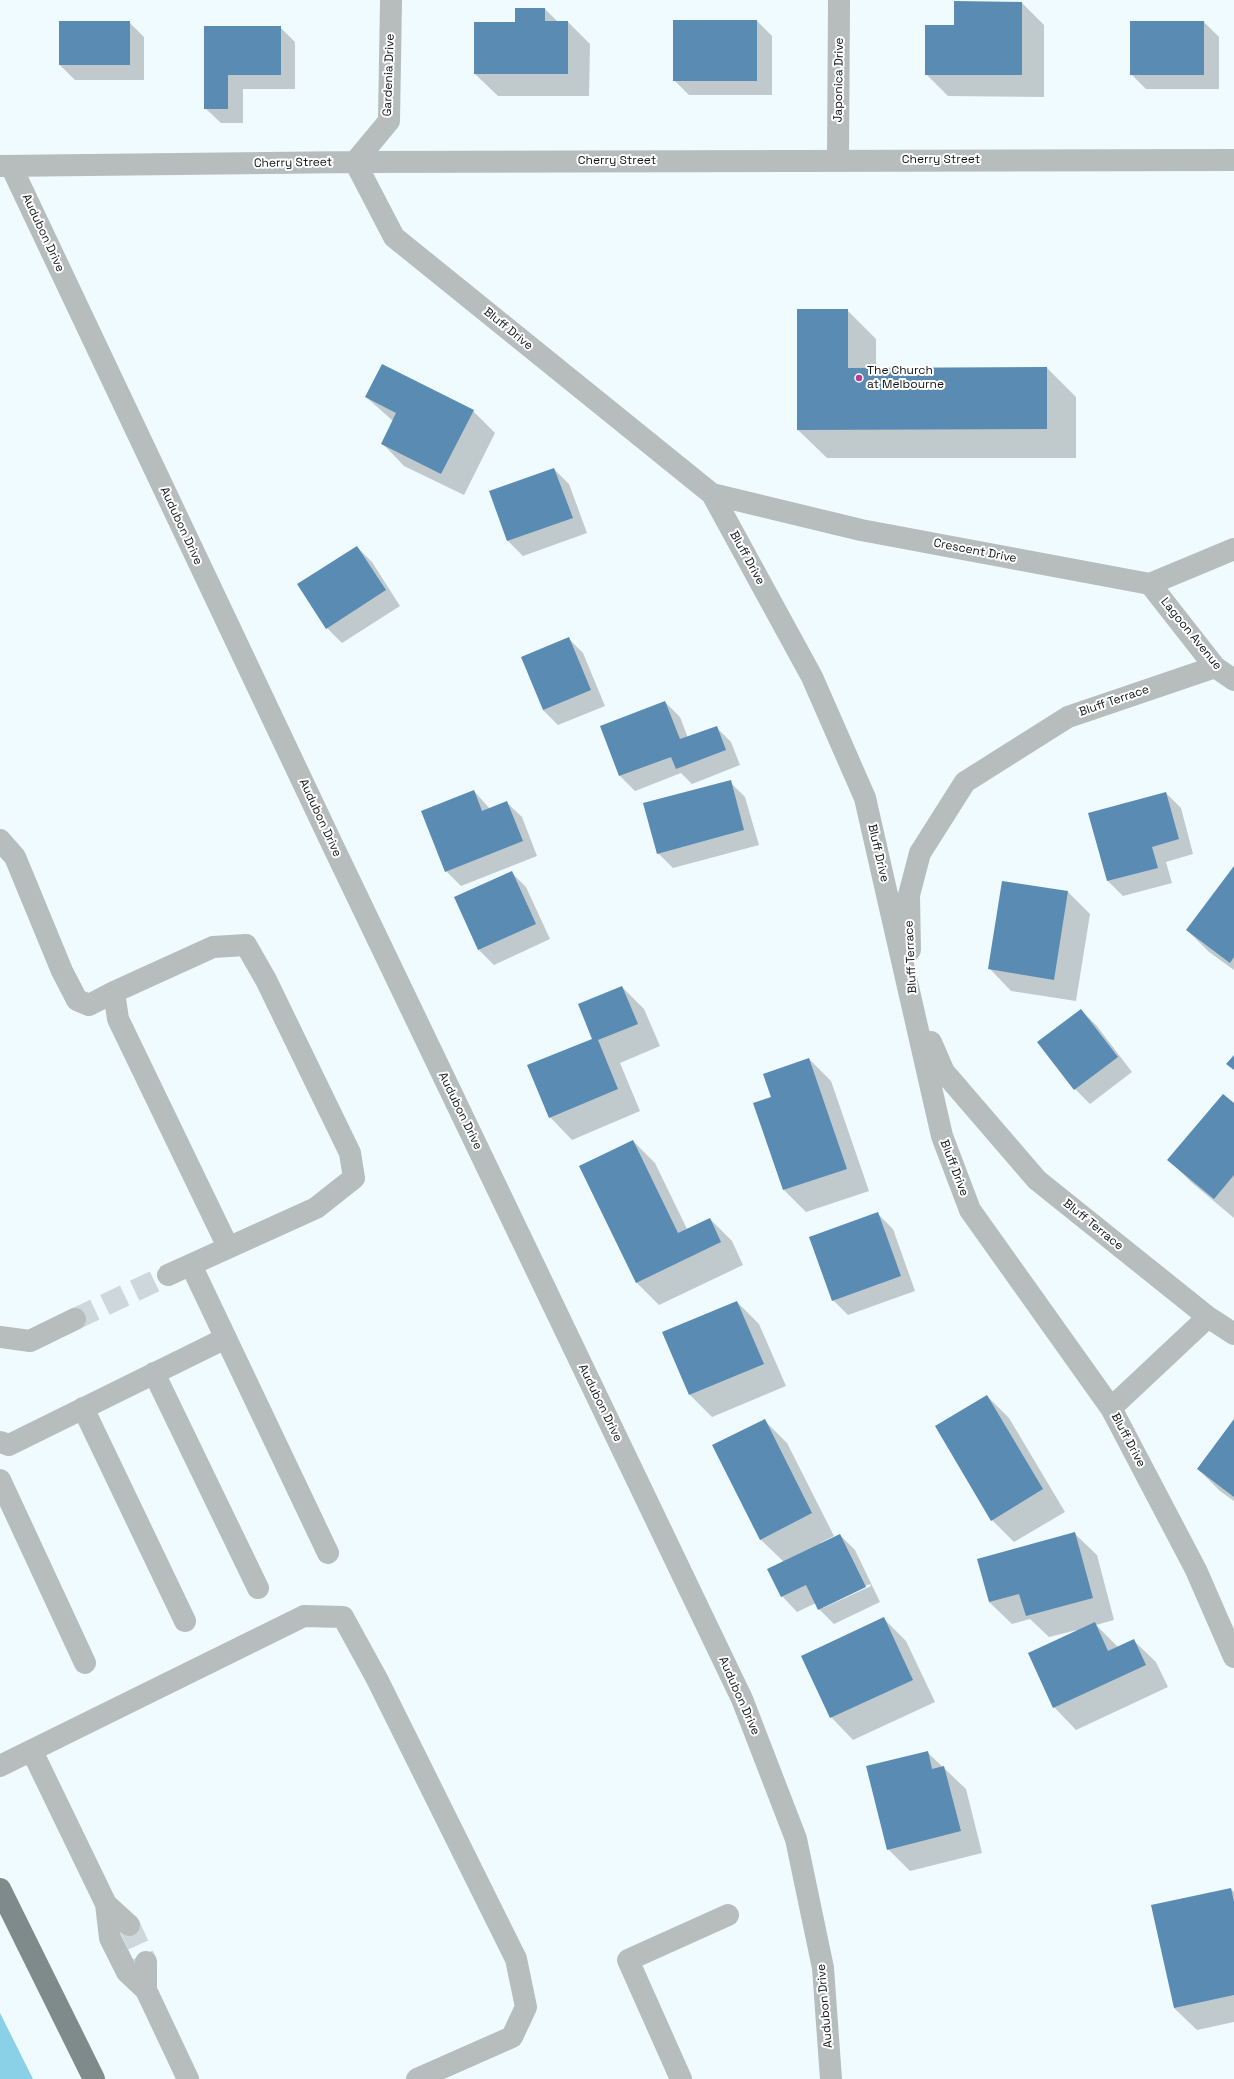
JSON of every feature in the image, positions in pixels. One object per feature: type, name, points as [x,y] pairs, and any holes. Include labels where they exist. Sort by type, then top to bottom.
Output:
[{"type":"main road","points":[[0,1889],[94,2079]]},
{"type":"street","name":"Gardenia Drive","points":[[355,162],[388,121],[391,0]]},
{"type":"street","name":"Japonica Drive","points":[[838,160],[839,0]]},
{"type":"street","name":"Cherry Street","points":[[6,166],[355,162],[1234,160]]},
{"type":"street","name":"Bluff Drive","points":[[355,162],[394,237],[712,494],[812,677],[865,798],[942,1136],[970,1210],[1111,1408],[1196,1570],[1234,1657]]},
{"type":"street","name":"Audubon Drive","points":[[6,166],[742,1699],[796,1839],[823,1968],[831,2079]]},
{"type":"street","name":"Crescent Drive","points":[[712,494],[861,530],[1150,584]]},
{"type":"street","points":[[1150,584],[1234,549]]},
{"type":"street","name":"Lagoon Avenue","points":[[1150,584],[1215,667],[1234,680]]},
{"type":"street","name":"Bluff Terrace","points":[[1215,667],[1068,717],[965,782],[920,853],[909,895],[910,993],[944,1072],[1037,1180],[1208,1317],[1234,1334]]},
{"type":"street","points":[[0,840],[15,857],[62,970],[77,1000],[89,1005],[114,992],[214,948],[246,945],[266,980],[350,1153],[354,1178],[316,1208],[168,1275]]},
{"type":"street","points":[[114,992],[118,1020],[228,1247]]},
{"type":"street","points":[[191,1265],[328,1553]]},
{"type":"street","points":[[1111,1408],[1208,1317]]},
{"type":"street","points":[[0,1337],[30,1341],[75,1319]]},
{"type":"street","points":[[3,1447],[226,1338]]},
{"type":"street","points":[[154,1373],[258,1588]]},
{"type":"street","points":[[83,1408],[185,1621]]},
{"type":"street","points":[[0,1480],[85,1663]]},
{"type":"street","points":[[0,1766],[304,1616],[343,1617],[376,1679],[516,1959],[526,2007],[512,2038],[417,2079]]},
{"type":"street","points":[[32,1751],[106,1904],[110,1938],[127,1972],[146,1990],[188,2079]]},
{"type":"street","points":[[106,1904],[129,1925]]},
{"type":"street","points":[[681,2079],[628,1960],[728,1915]]},
{"type":"street","points":[[146,1962],[146,1990]]},
{"type":"shaded area","points":[[0,2013],[33,2079],[0,2079]]},
{"type":"building","points":[[954,1],[1022,2],[1022,75],[925,75],[925,25],[954,25]]},
{"type":"building","points":[[515,8],[545,8],[545,21],[568,21],[568,74],[474,74],[474,22],[515,22]]},
{"type":"building","points":[[673,20],[757,20],[757,81],[673,81]]},
{"type":"building","points":[[59,21],[130,21],[130,65],[59,65]]},
{"type":"building","points":[[1130,21],[1204,21],[1204,75],[1130,75]]},
{"type":"building","points":[[204,26],[281,26],[281,75],[228,75],[228,109],[204,109]]},
{"type":"building","points":[[797,309],[848,309],[848,368],[1047,367],[1047,429],[797,430]]},
{"type":"building","points":[[382,364],[474,410],[441,474],[381,444],[396,413],[365,397]]},
{"type":"building","points":[[554,468],[573,518],[507,541],[489,491]]},
{"type":"building","points":[[357,546],[386,590],[326,629],[297,584]]},
{"type":"building","points":[[569,637],[591,690],[543,710],[521,657]]},
{"type":"building","points":[[665,701],[680,739],[717,726],[726,750],[676,769],[671,757],[619,776],[600,726]]},
{"type":"building","points":[[731,780],[744,830],[657,854],[643,803]]},
{"type":"building","points":[[474,790],[482,811],[507,801],[523,841],[445,872],[421,811]]},
{"type":"building","points":[[1166,792],[1179,839],[1152,847],[1158,868],[1107,881],[1088,813]]},
{"type":"building","points":[[1234,866],[1234,957],[1230,963],[1186,930]]},
{"type":"building","points":[[512,871],[536,924],[478,950],[454,897]]},
{"type":"building","points":[[1002,881],[1068,891],[1054,980],[988,969]]},
{"type":"building","points":[[622,986],[638,1024],[598,1040],[618,1089],[549,1118],[527,1065],[592,1039],[578,1004]]},
{"type":"building","points":[[1081,1009],[1118,1057],[1074,1090],[1037,1042]]},
{"type":"building","points":[[1234,1055],[1234,1070],[1226,1064]]},
{"type":"building","points":[[809,1058],[847,1169],[783,1190],[753,1103],[771,1097],[763,1074]]},
{"type":"building","points":[[1223,1094],[1234,1103],[1234,1175],[1214,1199],[1167,1160]]},
{"type":"building","points":[[633,1140],[678,1233],[710,1218],[721,1242],[636,1283],[579,1166]]},
{"type":"building","points":[[878,1212],[901,1276],[832,1301],[809,1237]]},
{"type":"building","points":[[737,1301],[764,1364],[689,1395],[662,1332]]},
{"type":"building","points":[[987,1395],[1043,1489],[991,1521],[935,1426]]},
{"type":"building","points":[[765,1419],[812,1513],[760,1540],[712,1445]]},
{"type":"building","points":[[1234,1419],[1234,1497],[1197,1469]]},
{"type":"building","points":[[1075,1532],[1093,1598],[1026,1616],[1019,1594],[989,1602],[977,1559]]},
{"type":"building","points":[[840,1534],[866,1587],[818,1610],[806,1585],[781,1597],[767,1569]]},
{"type":"building","points":[[884,1617],[913,1680],[830,1718],[801,1656]]},
{"type":"building","points":[[1095,1622],[1108,1651],[1134,1639],[1146,1665],[1053,1708],[1028,1653]]},
{"type":"building","points":[[928,1751],[932,1769],[944,1766],[961,1831],[887,1850],[866,1766]]},
{"type":"building","points":[[1231,1888],[1234,1902],[1234,1995],[1174,2008],[1151,1905]]},
{"type":"tunnel","points":[[75,1319],[168,1275]]},
{"type":"tunnel","points":[[129,1925],[146,1962]]},
{"type":"place","name":"The Church at Melbourne","points":[[859,378]]}]
